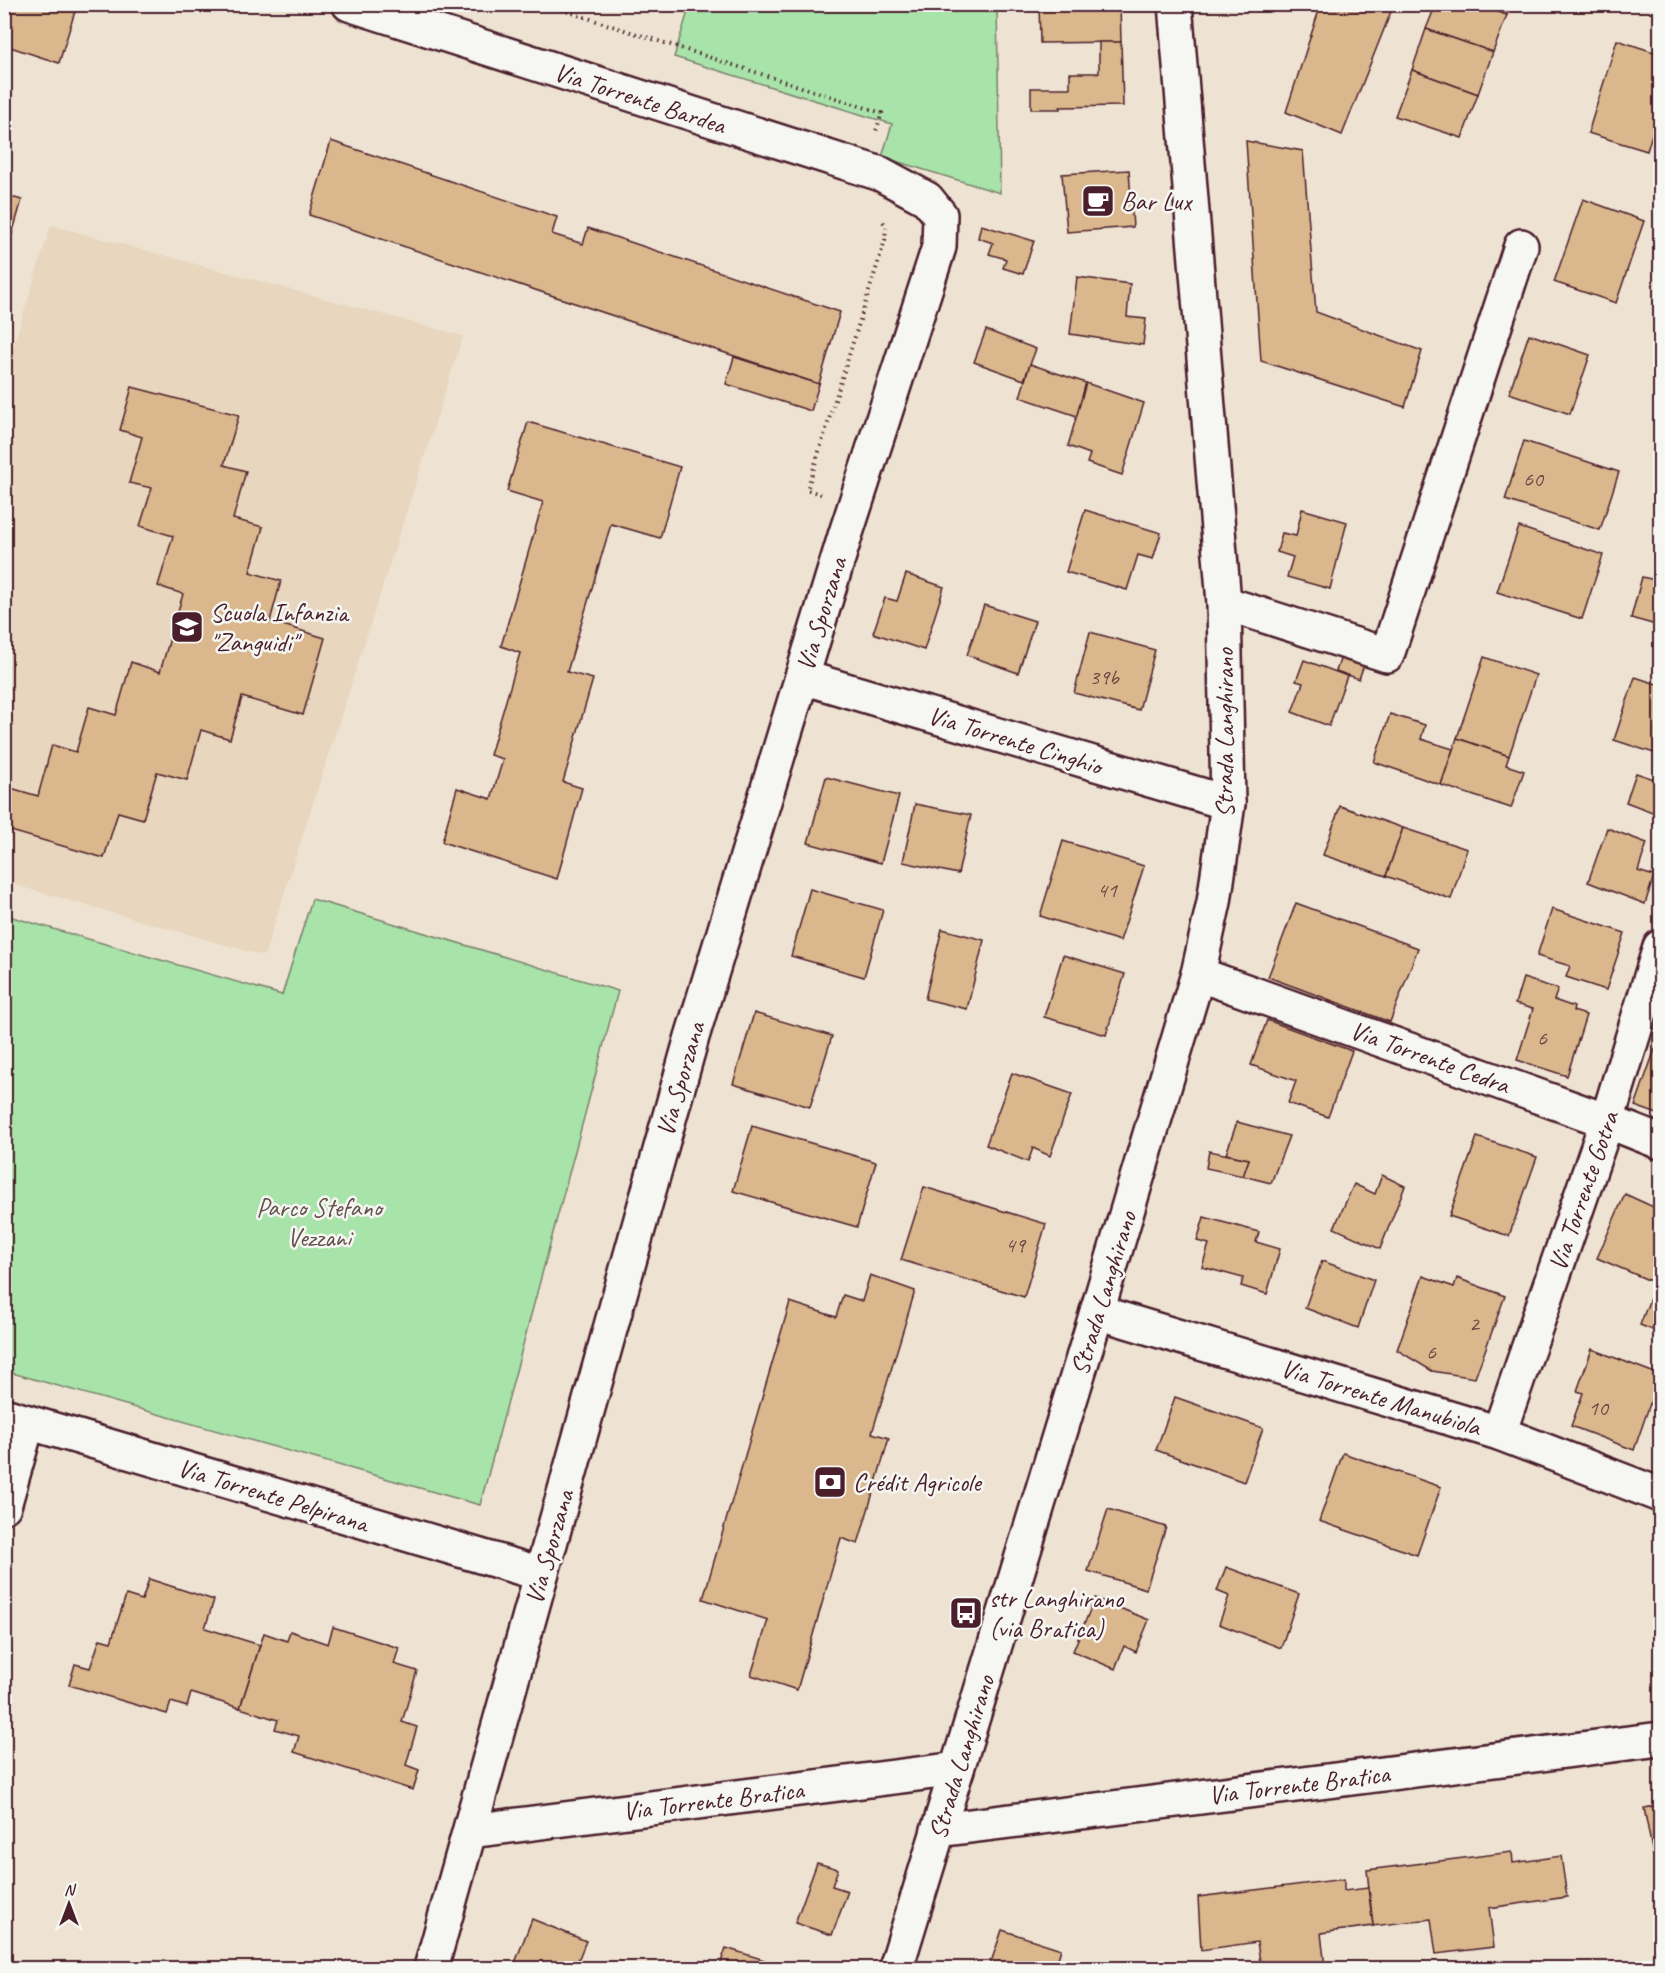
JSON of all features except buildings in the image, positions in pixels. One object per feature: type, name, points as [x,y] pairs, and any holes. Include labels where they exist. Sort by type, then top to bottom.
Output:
[{"type":"street","name":"Via Torrente Bardea","points":[[349,4],[881,174],[927,199]]},
{"type":"street","name":"Strada Langhirano","points":[[896,1968],[1198,974],[1214,902],[1228,803],[1224,603],[1175,4]]},
{"type":"street","name":"Via Sporzana","points":[[431,1968],[688,1048],[855,504],[939,247],[940,215],[927,199]]},
{"type":"street","name":"Strada Langhirano","points":[[1224,603],[1387,655],[1521,246]]},
{"type":"street","name":"Via Torrente Cinghio","points":[[802,677],[1228,803]]},
{"type":"street","name":"Via Torrente Gotra","points":[[1499,1433],[1607,1121],[1660,947]]},
{"type":"street","name":"Via Torrente Cedra","points":[[1198,974],[1660,1142]]},
{"type":"street","name":"Via Torrente Manubiola","points":[[1097,1312],[1499,1433],[1660,1495]]},
{"type":"street","name":"Via Torrente Pelpirana","points":[[16,1419],[541,1574]]},
{"type":"street","points":[[4,1506],[16,1419]]},
{"type":"street","name":"Via Torrente Bratica","points":[[938,1830],[1660,1739]]},
{"type":"street","name":"Via Torrente Bratica","points":[[470,1831],[957,1769]]},
{"type":"path","points":[[544,4],[882,113],[865,169]]},
{"type":"path","points":[[855,504],[807,490],[885,240],[886,226],[875,212]]},
{"type":"shaded area","name":"Scuola Infanzia \"Zanguidi\"","points":[[51,225],[463,336],[264,956],[5,882],[5,373]]},
{"type":"green space","points":[[690,5],[997,5],[1000,193],[882,157],[892,124],[674,57]]},
{"type":"green space","name":"Parco Stefano Vezzani","points":[[312,899],[618,991],[480,1505],[5,1371],[5,915],[282,995]]},
{"type":"place","name":"Bar Lux","points":[[1098,201]]},
{"type":"place","name":"Scuola Infanzia \"Zanguidi\"","points":[[187,627]]},
{"type":"place","name":"Crédit Agricole","points":[[830,1482]]},
{"type":"place","name":"str Langhirano (via Bratica)","points":[[966,1613]]}]
